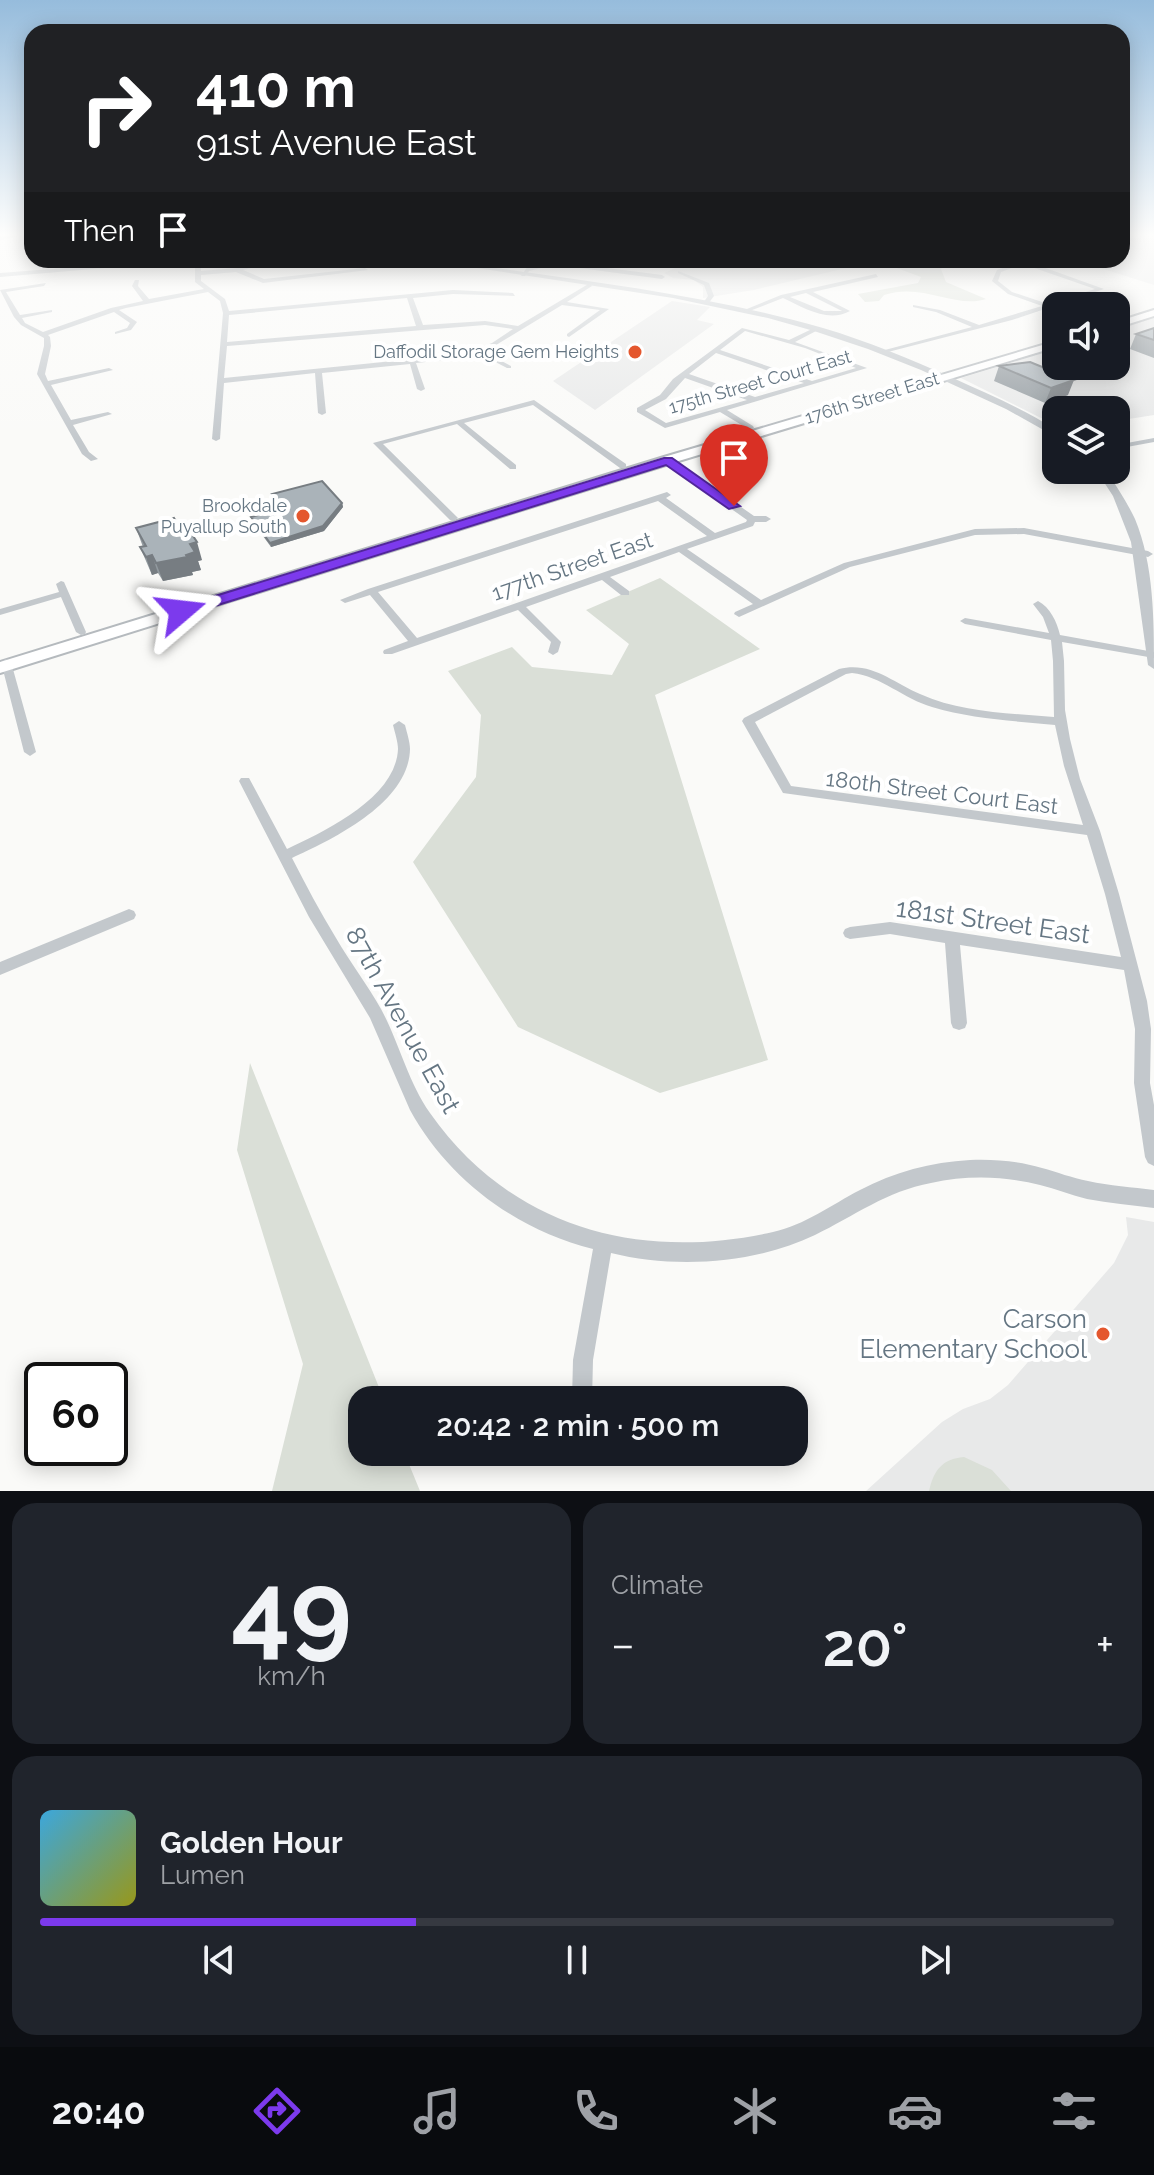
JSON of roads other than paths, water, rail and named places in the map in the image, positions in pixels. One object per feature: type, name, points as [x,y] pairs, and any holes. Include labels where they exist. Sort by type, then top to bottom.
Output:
[{"type":"main road","points":[[1130,316],[1154,310]]},
{"type":"main road","points":[[1130,319],[1154,310]]},
{"type":"main road","name":"176th Street East","points":[[2,663],[352,558],[1042,342]]},
{"type":"main road","name":"176th Street East","points":[[2,663],[75,639],[81,632],[724,435],[1042,348]]},
{"type":"main road","points":[[668,460],[667,456],[724,435]]},
{"type":"main road","points":[[519,506],[552,492],[623,470],[623,466]]},
{"type":"main road","points":[[352,558],[355,552],[451,519]]},
{"type":"street","points":[[9,304],[23,324],[44,334],[49,345],[41,374],[86,454],[94,459]]},
{"type":"street","points":[[44,334],[136,304]]},
{"type":"street","points":[[216,439],[226,313],[224,304]]},
{"type":"street","points":[[226,313],[334,304]]},
{"type":"street","points":[[412,304],[420,327]]},
{"type":"street","points":[[220,381],[450,359],[479,351],[561,304]]},
{"type":"street","points":[[566,304],[606,309],[569,335]]},
{"type":"street","points":[[709,304],[816,329],[884,351],[1021,413],[1042,426]]},
{"type":"street","points":[[745,311],[764,304]]},
{"type":"street","points":[[802,304],[827,314],[842,315],[846,310],[832,304]]},
{"type":"street","points":[[915,306],[978,327]]},
{"type":"street","points":[[113,309],[134,322],[129,329],[117,333]]},
{"type":"street","points":[[884,351],[1042,309]]},
{"type":"street","points":[[17,317],[50,311]]},
{"type":"street","points":[[223,344],[485,323],[518,328]]},
{"type":"street","points":[[684,375],[744,329],[789,342],[816,329]]},
{"type":"street","name":"175th Street Court East","points":[[684,375],[663,397],[640,410],[665,426],[863,368],[789,342]]},
{"type":"street","points":[[479,351],[509,367]]},
{"type":"street","points":[[716,351],[811,384]]},
{"type":"street","points":[[413,364],[421,389]]},
{"type":"street","points":[[48,383],[109,370]]},
{"type":"street","points":[[318,372],[322,413]]},
{"type":"street","points":[[684,375],[755,400]]},
{"type":"street","points":[[451,519],[377,443],[534,402],[623,466]]},
{"type":"street","points":[[721,410],[750,428]]},
{"type":"street","points":[[70,423],[108,414]]},
{"type":"street","points":[[459,422],[513,467]]},
{"type":"street","points":[[1130,444],[1154,440]]},
{"type":"street","points":[[668,460],[752,519]]},
{"type":"street","points":[[965,621],[1057,636],[1153,658],[1148,554],[1131,507],[1112,484]]},
{"type":"street","points":[[345,600],[664,496],[715,537]]},
{"type":"street","name":"177th Street East","points":[[388,652],[715,537],[750,524],[752,519],[766,519]]},
{"type":"street","points":[[739,614],[847,565],[975,532],[1039,533],[1148,554]]},
{"type":"street","points":[[680,549],[758,603]]},
{"type":"street","points":[[604,577],[625,593]]},
{"type":"street","points":[[0,612],[63,588],[81,632]]},
{"type":"street","points":[[372,591],[415,643]]},
{"type":"street","points":[[1038,604],[1051,619],[1057,636],[1061,722],[1069,762],[1093,831],[1130,965],[1143,1029],[1142,1083],[1154,1157]]},
{"type":"street","points":[[520,606],[556,642],[553,652]]},
{"type":"street","points":[[2,663],[30,752]]},
{"type":"street","name":"180th Street Court East","points":[[1061,722],[946,707],[902,692],[857,669],[843,671],[748,721],[787,790],[1093,831]]},
{"type":"street","points":[[284,856],[347,823],[388,788],[407,753],[406,740],[399,725]]},
{"type":"street","name":"87th Avenue East","points":[[245,781],[341,961],[378,1019],[412,1096],[440,1140],[488,1190],[552,1227],[603,1245],[673,1252],[733,1249],[805,1232],[874,1191],[903,1181],[953,1171],[1021,1172],[1088,1190],[1154,1199]]},
{"type":"street","points":[[0,969],[129,915]]},
{"type":"street","name":"181st Street East","points":[[850,933],[890,928],[1130,965]]},
{"type":"street","points":[[952,938],[959,1023]]},
{"type":"street","points":[[582,1386],[583,1360],[603,1245]]},
{"type":"place","name":"Daffodil Storage Gem Heights","points":[[635,352]]},
{"type":"place","name":"Brookdale Puyallup South","points":[[303,516]]},
{"type":"place","name":"Carson Elementary School","points":[[1103,1334]]}]
